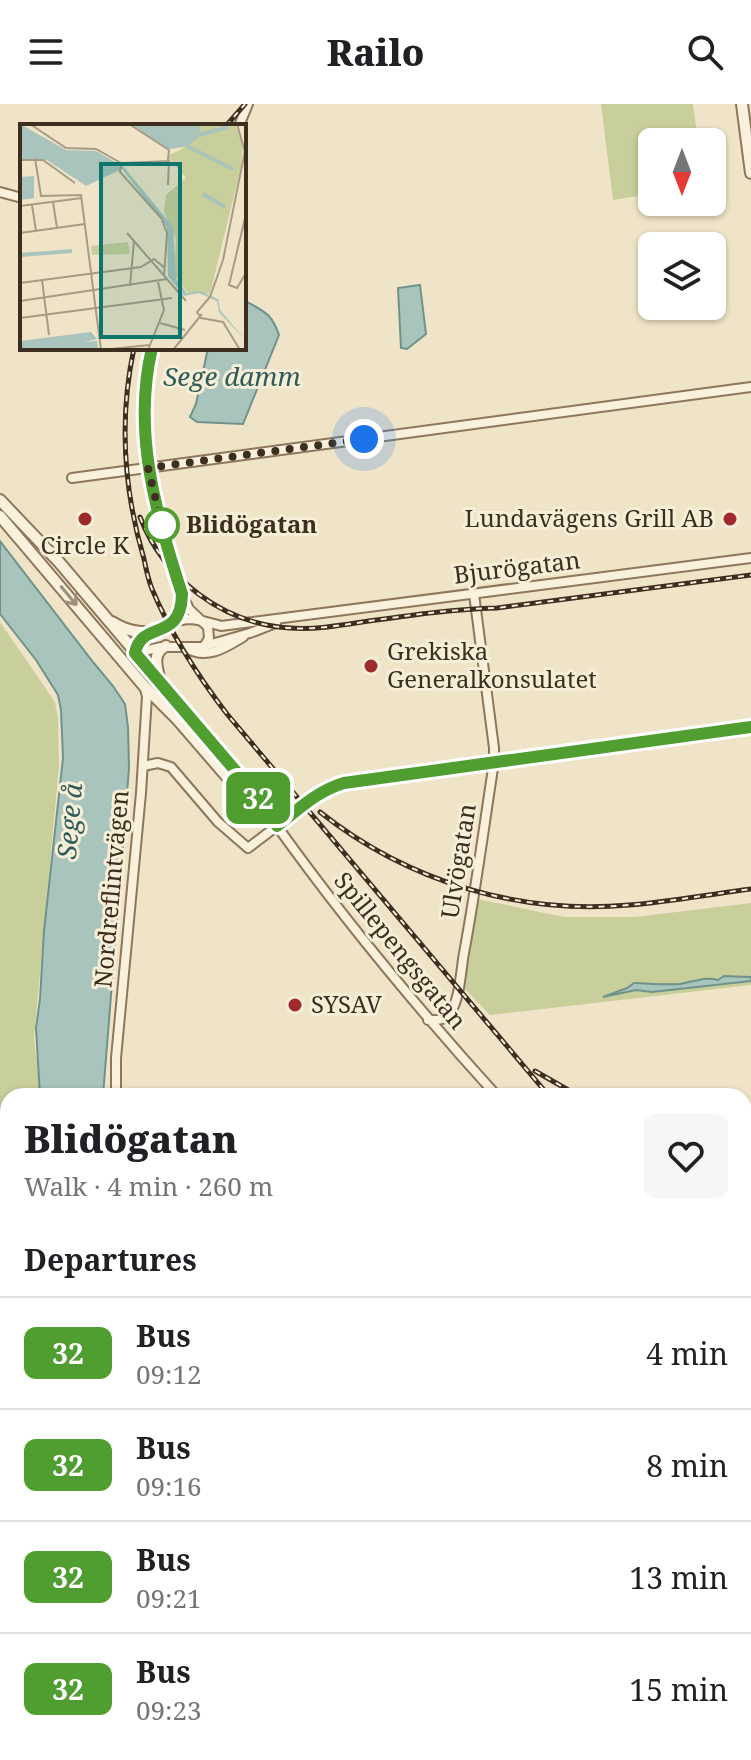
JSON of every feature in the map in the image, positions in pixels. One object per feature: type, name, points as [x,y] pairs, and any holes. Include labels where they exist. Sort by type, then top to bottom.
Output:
[{"type":"street","points":[[240,124],[248,104]]},
{"type":"street","points":[[742,104],[751,173]]},
{"type":"street","points":[[0,192],[20,197]]},
{"type":"street","points":[[152,350],[143,406],[148,468],[182,594],[189,609],[208,627],[205,645]]},
{"type":"street","points":[[72,478],[751,387]]},
{"type":"street","name":"Spillepengsgatan","points":[[0,500],[59,562],[268,809],[277,826],[349,924],[428,1020],[490,1088]]},
{"type":"street","name":"Spillepengsgatan","points":[[0,516],[144,686],[177,719],[260,815],[277,826]]},
{"type":"street","name":"Bjurögatan","points":[[135,653],[139,642],[152,632],[187,619],[221,626],[751,558]]},
{"type":"street","points":[[174,622],[182,607],[182,594]]},
{"type":"street","name":"Ulvögatan","points":[[428,1020],[447,1017],[453,1009],[475,892],[494,762],[474,594]]},
{"type":"street","points":[[105,617],[124,629],[152,632]]},
{"type":"street","name":"Bjurögatan","points":[[182,646],[197,654],[214,652],[288,618]]},
{"type":"street","name":"Bjurögatan","points":[[124,662],[135,653],[166,646],[205,645],[250,633]]},
{"type":"street","points":[[161,683],[156,662],[158,653],[166,646]]},
{"type":"street","name":"Nordreflintvägen","points":[[116,1088],[116,1058],[143,766],[147,696],[144,686]]},
{"type":"street","points":[[143,766],[158,763],[171,767],[218,822],[248,848],[332,786],[751,726]]},
{"type":"green space","points":[[601,104],[693,104],[696,128],[638,128],[638,196],[613,200]]},
{"type":"green space","points":[[0,622],[55,702],[59,766],[34,1038],[40,1088],[0,1088]]},
{"type":"green space","points":[[477,899],[564,917],[635,917],[751,903],[751,985],[490,1015],[464,988]]},
{"type":"water","points":[[420,285],[426,334],[407,349],[401,348],[398,288]]},
{"type":"water","name":"Sege damm","points":[[246,301],[262,310],[270,317],[279,335],[243,424],[197,422],[190,417],[196,404],[208,350],[246,350]]},
{"type":"water","name":"Sege å","points":[[0,541],[125,704],[129,768],[104,1088],[40,1088],[36,1028],[63,758],[61,710],[58,695],[36,660],[0,614]]},
{"type":"water","points":[[724,976],[751,977],[751,981],[652,992],[636,990],[603,997],[634,983],[680,984],[704,979],[718,980]]},
{"type":"railway","points":[[228,124],[245,104]]},
{"type":"railway","points":[[134,350],[126,401],[128,481],[137,533],[151,585],[176,638],[227,714],[542,1088]]},
{"type":"railway","points":[[140,517],[164,560],[199,594],[242,618],[290,628],[320,628],[497,608],[751,575]]},
{"type":"railway","points":[[320,812],[389,857],[466,888],[505,898],[587,907],[644,904],[751,889]]},
{"type":"railway","points":[[535,1071],[565,1088]]},
{"type":"bus line","name":"32","points":[[152,350],[143,406],[145,447],[152,487],[182,594],[182,607],[174,622],[139,642],[135,653],[268,809],[277,826],[313,797],[344,783],[751,727]]},
{"type":"place","name":"Circle K","points":[[85,519]]},
{"type":"place","name":"Lundavägens Grill AB","points":[[730,519]]},
{"type":"place","name":"Blidögatan","points":[[162,525]]},
{"type":"place","name":"Grekiska Generalkonsulatet","points":[[371,666]]},
{"type":"place","name":"SYSAV","points":[[295,1005]]},
{"type":"route","points":[[162,525],[148,468],[364,439]]}]
